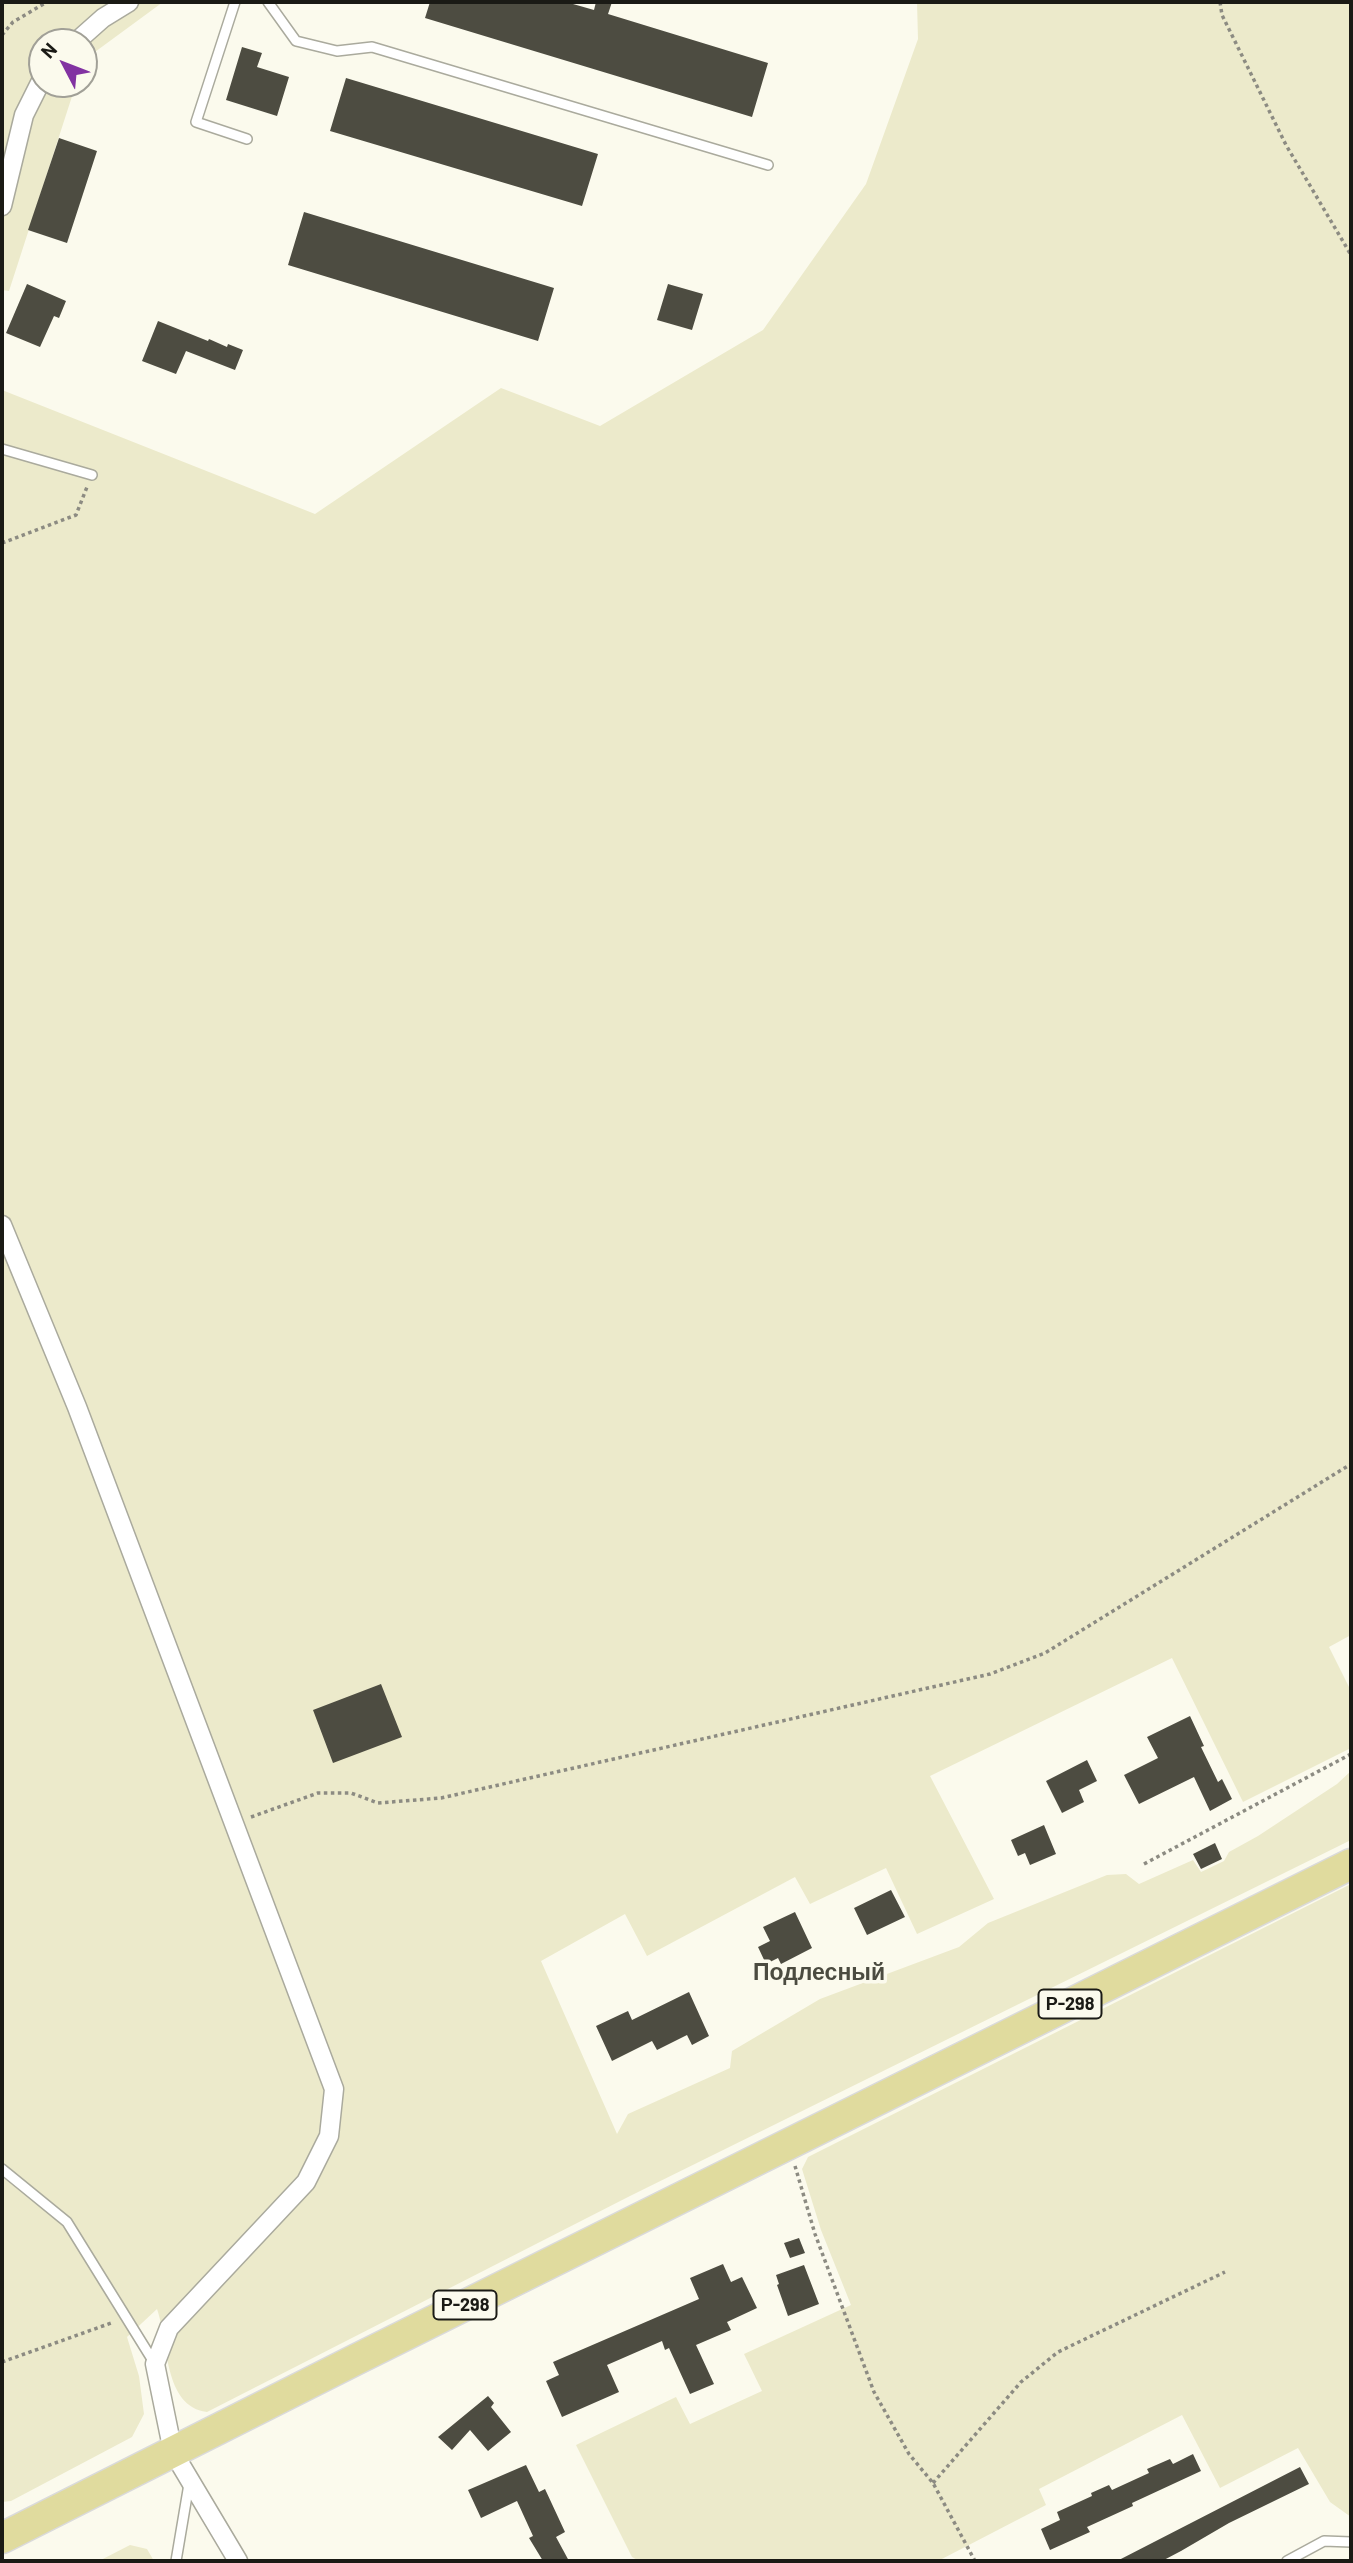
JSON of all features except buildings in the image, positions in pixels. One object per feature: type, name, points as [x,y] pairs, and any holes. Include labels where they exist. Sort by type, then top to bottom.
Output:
[{"type":"highway","name":"Р-298","points":[[2,2538],[1351,1864]]},
{"type":"street","points":[[92,28],[129,2]]},
{"type":"street","points":[[2,206],[24,115],[32,98]]},
{"type":"street","points":[[2,1225],[76,1407],[334,2089],[329,2136],[306,2182],[169,2328],[155,2364],[173,2452],[239,2561]]},
{"type":"lane","points":[[235,2],[196,122],[247,139]]},
{"type":"lane","points":[[268,2],[296,41],[337,51],[372,47],[768,165]]},
{"type":"lane","points":[[2,449],[92,475]]},
{"type":"lane","points":[[2,2169],[67,2222],[155,2364]]},
{"type":"lane","points":[[176,2561],[190,2478]]},
{"type":"lane","points":[[1287,2561],[1324,2542],[1351,2542]]},
{"type":"path","points":[[2,35],[13,22],[47,2]]},
{"type":"path","points":[[1220,2],[1222,15],[1286,145],[1351,256]]},
{"type":"path","points":[[2,543],[76,515],[92,475]]},
{"type":"path","points":[[234,1823],[318,1793],[351,1793],[378,1803],[441,1798],[990,1674],[1045,1653],[1351,1464]]},
{"type":"path","points":[[1143,1864],[1351,1754]]},
{"type":"path","points":[[789,2143],[816,2234],[874,2392],[909,2454],[933,2483],[975,2561]]},
{"type":"path","points":[[933,2483],[1021,2382],[1058,2352],[1225,2272]]},
{"type":"path","points":[[2,2362],[126,2318]]},
{"type":"shaded area","points":[[2,2],[163,2],[98,50],[98,28],[28,28],[28,98],[71,98],[9,291],[2,290]]},
{"type":"shaded area","points":[[917,2],[1351,2],[1351,1635],[1329,1647],[1351,1691],[1351,1748],[1243,1802],[1172,1658],[930,1776],[994,1899],[917,1934],[886,1868],[810,1904],[795,1877],[647,1956],[625,1914],[541,1961],[617,2134],[628,2114],[730,2068],[732,2051],[820,1999],[959,1947],[988,1923],[1107,1875],[1126,1874],[1139,1884],[1193,1860],[1201,1872],[1224,1861],[1229,1852],[1337,1784],[1351,1771],[1351,1840],[630,2196],[207,2412],[193,2407],[182,2398],[175,2386],[157,2309],[127,2337],[139,2376],[144,2414],[132,2437],[11,2501],[2,2502],[2,390],[315,514],[501,388],[600,426],[763,330],[866,184],[918,39]]},
{"type":"shaded area","points":[[1351,1884],[1351,2517],[1330,2502],[1298,2448],[1220,2488],[1182,2415],[1039,2489],[1046,2505],[938,2561],[639,2561],[632,2557],[576,2445],[676,2397],[690,2424],[762,2391],[744,2354],[851,2305],[821,2230],[802,2169],[808,2157]]},
{"type":"shaded area","points":[[130,2545],[147,2549],[154,2561],[99,2561]]},
{"type":"district","name":"Подлесный","points":[[819,1972]]}]
